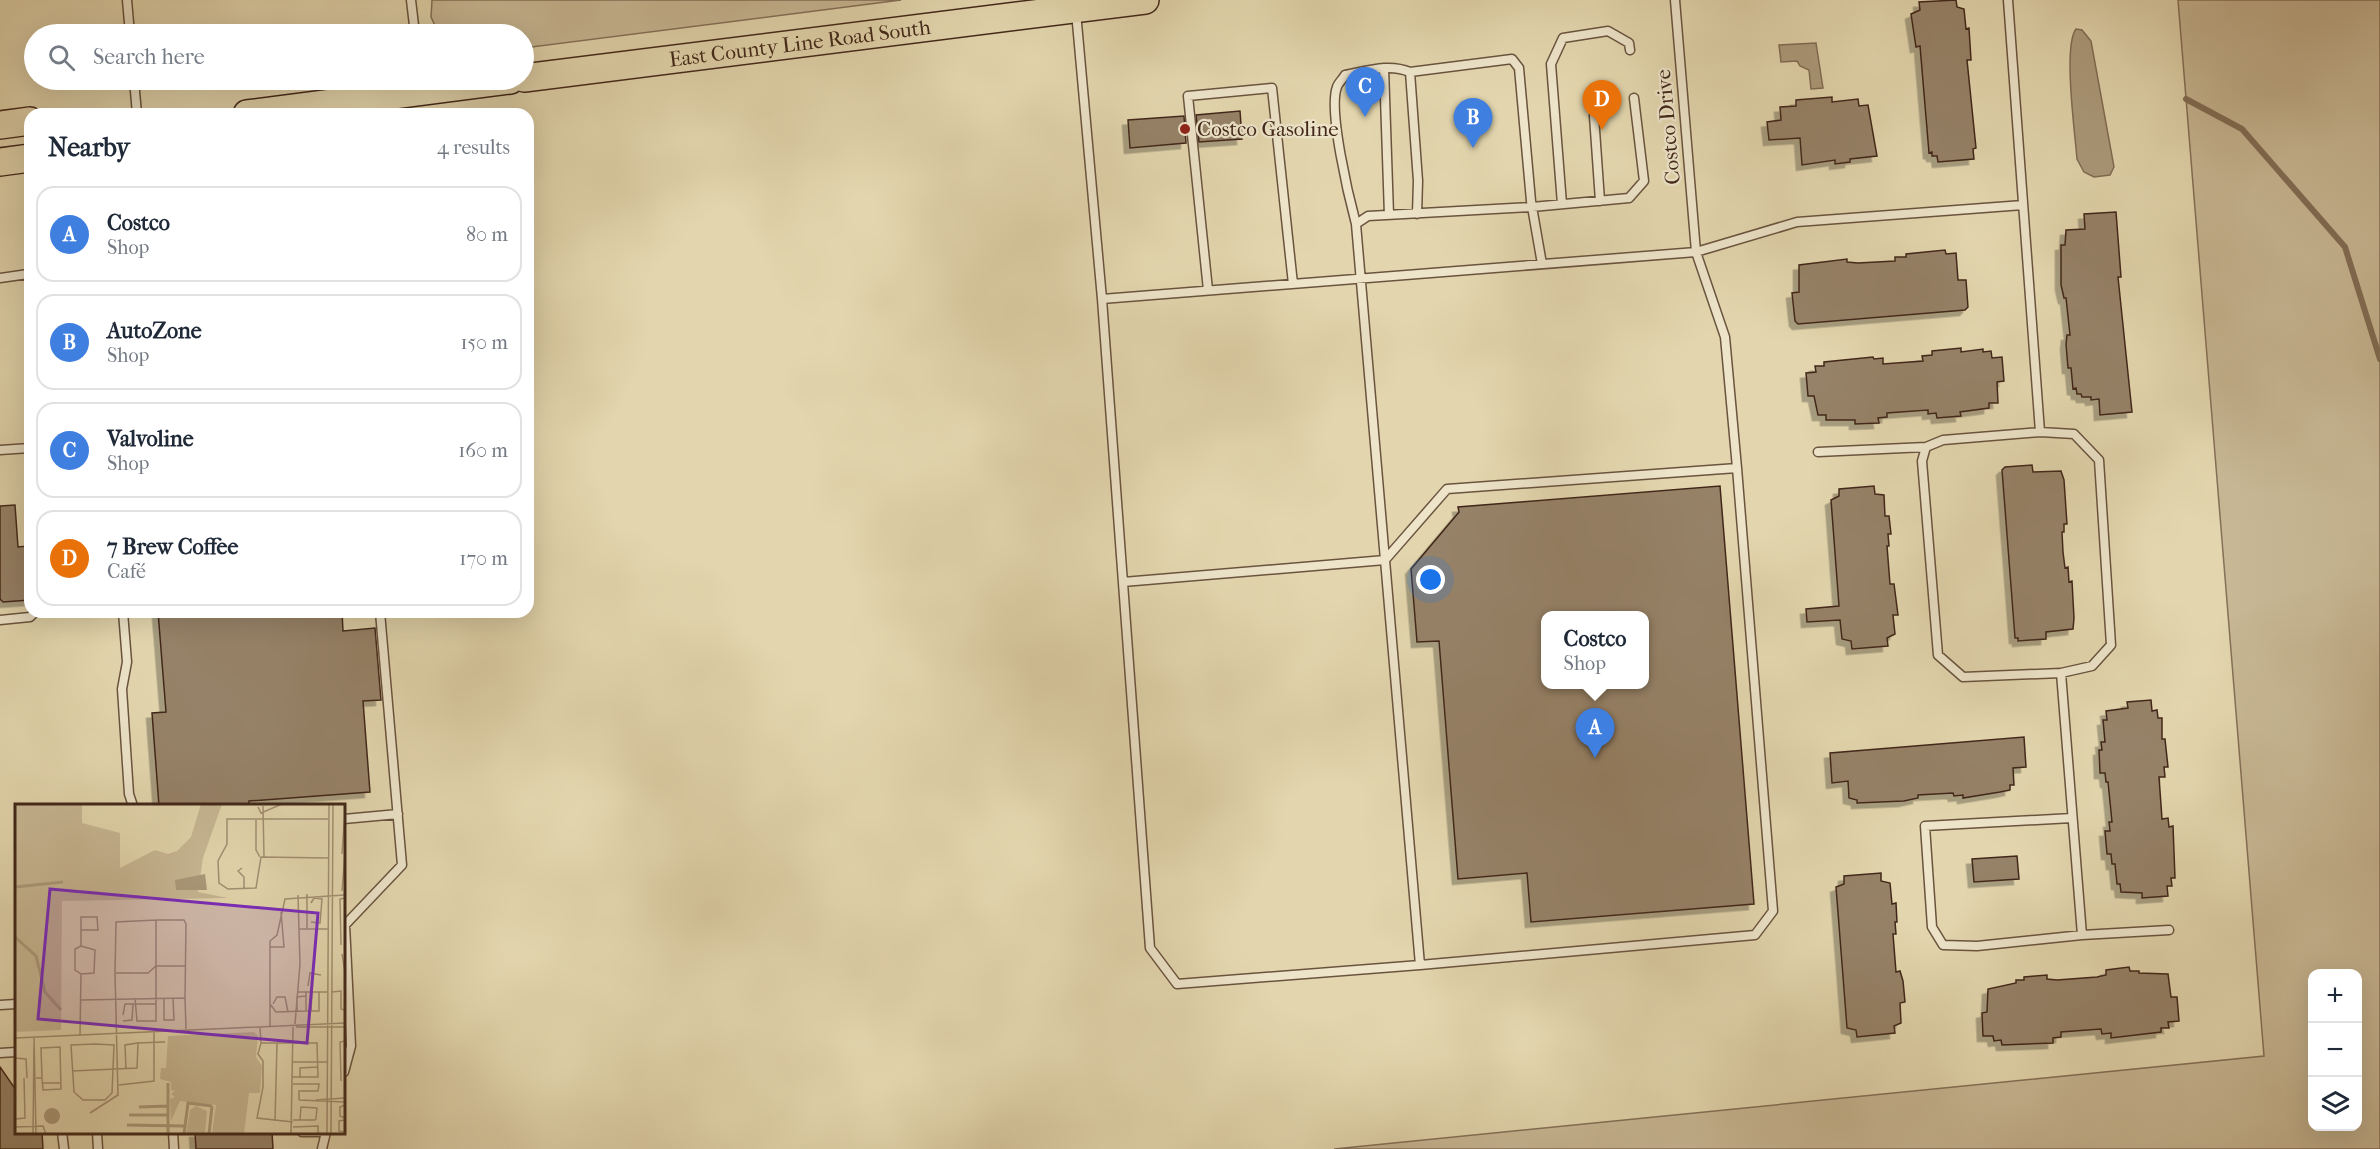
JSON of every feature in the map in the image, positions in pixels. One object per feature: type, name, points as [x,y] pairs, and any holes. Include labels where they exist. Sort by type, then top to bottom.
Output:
[{"type":"main road","name":"East County Line Road South","points":[[534,77],[1145,0]]},
{"type":"main road","points":[[334,108],[401,90]]},
{"type":"main road","points":[[0,125],[24,122]]},
{"type":"main road","points":[[0,162],[24,159]]},
{"type":"lane","points":[[127,0],[129,24]]},
{"type":"lane","points":[[411,0],[414,24]]},
{"type":"lane","name":"Costco Drive","points":[[1123,582],[1150,948],[1177,984],[1755,935],[1773,911],[1737,468],[1725,337],[1696,252],[1675,0]]},
{"type":"lane","points":[[2007,0],[2040,432]]},
{"type":"lane","points":[[1076,9],[1102,299],[1123,582],[1384,560],[1447,489],[1737,468]]},
{"type":"lane","points":[[1562,204],[1551,64],[1563,38],[1608,32],[1629,43],[1630,50]]},
{"type":"lane","points":[[1420,965],[1356,224],[1344,181],[1336,112],[1336,87],[1345,75],[1384,68],[1398,67],[1410,72],[1512,59],[1520,68],[1532,207],[1542,264]]},
{"type":"lane","points":[[1384,68],[1389,215]]},
{"type":"lane","points":[[1410,72],[1418,181],[1417,214]]},
{"type":"lane","points":[[1208,290],[1188,96],[1272,88],[1293,284]]},
{"type":"lane","points":[[135,90],[136,108]]},
{"type":"lane","points":[[1356,224],[1368,216],[1532,207],[1629,198],[1644,181],[1634,98]]},
{"type":"lane","points":[[1594,116],[1600,201]]},
{"type":"lane","points":[[1102,299],[1696,252],[1797,222],[2023,204]]},
{"type":"lane","points":[[0,278],[24,275]]},
{"type":"lane","points":[[1818,452],[1926,447],[1943,440],[2040,432],[2074,434],[2098,460],[2111,645],[2092,666],[2061,673],[1964,677],[1938,655],[1922,461],[1926,447]]},
{"type":"lane","points":[[0,450],[24,448]]},
{"type":"lane","points":[[0,620],[24,618]]},
{"type":"lane","points":[[123,618],[127,662],[122,689],[129,794],[132,804]]},
{"type":"lane","points":[[345,1068],[351,1046],[345,925],[402,865],[381,618]]},
{"type":"lane","points":[[2061,673],[2082,935]]},
{"type":"lane","points":[[345,819],[398,813]]},
{"type":"lane","points":[[2072,818],[1924,826],[1932,927],[1943,945],[1977,946],[2082,935],[2169,930]]},
{"type":"lane","points":[[0,1005],[15,1004]]},
{"type":"lane","points":[[0,1053],[15,1052]]},
{"type":"lane","points":[[62,1134],[64,1149]]},
{"type":"lane","points":[[97,1134],[98,1149]]},
{"type":"lane","points":[[173,1134],[174,1149]]},
{"type":"lane","points":[[322,1149],[326,1134]]},
{"type":"shaded area","points":[[432,0],[901,0],[534,47],[534,24],[434,24],[431,17]]},
{"type":"shaded area","points":[[2178,0],[2380,0],[2380,1149],[1334,1149],[2264,1056]]},
{"type":"shaded area","points":[[2076,29],[2082,30],[2091,41],[2114,167],[2110,175],[2094,177],[2084,172],[2077,159],[2070,71],[2072,38]]},
{"type":"shaded area","points":[[1816,43],[1823,88],[1811,89],[1809,70],[1800,66],[1797,61],[1781,62],[1779,45]]},
{"type":"building","points":[[1956,0],[1957,7],[1964,9],[1966,29],[1969,28],[1971,60],[1967,60],[1976,148],[1973,149],[1974,159],[1938,162],[1937,156],[1932,156],[1932,152],[1929,153],[1920,46],[1916,47],[1911,14],[1920,10],[1919,2]]},
{"type":"building","points":[[1832,97],[1832,102],[1858,99],[1859,106],[1868,105],[1877,156],[1850,159],[1850,162],[1835,164],[1835,160],[1802,165],[1800,138],[1769,140],[1767,122],[1781,120],[1780,107],[1796,106],[1796,100]]},
{"type":"building","points":[[1240,111],[1242,139],[1199,142],[1196,115]]},
{"type":"building","points":[[1184,116],[1186,143],[1130,148],[1128,120]]},
{"type":"building","points":[[2116,212],[2121,277],[2118,277],[2132,412],[2100,415],[2099,399],[2091,400],[2091,397],[2082,397],[2081,394],[2077,394],[2076,388],[2073,389],[2071,368],[2068,368],[2066,344],[2067,335],[2070,335],[2066,298],[2064,298],[2061,285],[2061,245],[2065,245],[2066,230],[2085,229],[2084,214]]},
{"type":"building","points":[[1945,250],[1946,254],[1956,253],[1958,280],[1966,280],[1968,307],[1965,310],[1798,324],[1795,321],[1792,293],[1799,292],[1799,265],[1847,259],[1847,262],[1858,263],[1895,261],[1895,257],[1906,257],[1906,254]]},
{"type":"building","points":[[1961,348],[1961,352],[1983,349],[1983,352],[1991,351],[1992,358],[2002,357],[2004,381],[1997,382],[1998,403],[1989,403],[1989,408],[1960,412],[1961,416],[1937,418],[1936,413],[1928,414],[1928,410],[1887,413],[1887,417],[1878,418],[1879,423],[1855,424],[1855,420],[1826,420],[1826,415],[1818,415],[1814,396],[1808,396],[1806,373],[1816,372],[1815,366],[1824,366],[1824,362],[1873,357],[1874,359],[1883,358],[1883,364],[1923,361],[1922,356],[1932,355],[1932,351]]},
{"type":"building","points":[[2032,465],[2033,472],[2061,471],[2064,480],[2067,524],[2064,524],[2064,532],[2062,532],[2063,552],[2065,568],[2068,567],[2069,582],[2072,581],[2074,618],[2073,629],[2046,632],[2046,639],[2018,641],[2018,638],[2015,638],[2002,470],[2005,467]]},
{"type":"building","points":[[1720,486],[1754,904],[1531,922],[1527,873],[1458,879],[1439,641],[1417,642],[1411,569],[1459,512],[1458,507]]},
{"type":"building","points":[[1874,486],[1875,494],[1884,495],[1885,516],[1889,516],[1891,534],[1888,534],[1889,546],[1887,546],[1890,584],[1894,584],[1898,615],[1893,615],[1895,634],[1887,638],[1888,646],[1852,649],[1851,641],[1842,639],[1840,620],[1807,622],[1806,609],[1839,606],[1831,500],[1839,496],[1839,489]]},
{"type":"building","points":[[15,505],[18,547],[24,546],[24,600],[3,602],[0,599],[0,506]]},
{"type":"building","points":[[158,618],[342,618],[343,631],[375,628],[381,700],[363,701],[370,792],[249,801],[249,804],[159,804],[152,713],[166,712]]},
{"type":"building","points":[[2151,700],[2152,711],[2157,710],[2158,718],[2162,718],[2162,739],[2165,739],[2168,767],[2164,767],[2165,777],[2159,777],[2162,819],[2168,818],[2169,827],[2173,826],[2175,878],[2171,878],[2172,886],[2167,886],[2168,896],[2142,898],[2142,893],[2121,892],[2120,884],[2117,884],[2115,864],[2112,864],[2111,854],[2107,854],[2105,831],[2110,831],[2109,822],[2112,822],[2108,782],[2106,782],[2105,773],[2100,773],[2099,750],[2102,750],[2101,742],[2105,742],[2103,720],[2107,720],[2106,711],[2128,708],[2127,702]]},
{"type":"building","points":[[2024,737],[2026,767],[2013,768],[2014,785],[2010,785],[2010,790],[1963,798],[1963,795],[1954,796],[1953,793],[1918,795],[1918,798],[1904,801],[1857,803],[1857,800],[1849,798],[1848,781],[1832,783],[1830,753]]},
{"type":"building","points":[[2017,856],[2019,879],[1974,882],[1972,859]]},
{"type":"building","points":[[1881,873],[1881,881],[1890,883],[1892,904],[1896,903],[1896,934],[1893,934],[1896,972],[1900,971],[1903,981],[1905,1002],[1900,1003],[1901,1023],[1894,1026],[1895,1033],[1857,1037],[1856,1030],[1847,1028],[1836,887],[1844,884],[1844,876]]},
{"type":"building","points":[[2129,967],[2130,971],[2139,971],[2139,973],[2168,974],[2171,997],[2177,997],[2179,1021],[2168,1022],[2169,1028],[2161,1028],[2161,1032],[2111,1038],[2111,1033],[2102,1034],[2101,1029],[2061,1032],[2061,1037],[2053,1038],[2053,1043],[2002,1045],[2001,1040],[1994,1041],[1993,1036],[1983,1036],[1982,1013],[1987,1012],[1988,989],[2016,983],[2016,980],[2024,980],[2024,977],[2047,975],[2047,979],[2057,980],[2097,977],[2106,975],[2106,970]]},
{"type":"building","points":[[0,1067],[15,1089],[15,1134],[42,1134],[43,1149],[0,1149]]},
{"type":"building","points":[[195,1134],[272,1134],[273,1149],[196,1149]]},
{"type":"waterway","points":[[2186,99],[2242,129],[2345,247],[2380,359]]},
{"type":"place","name":"Valvoline","points":[[1365,117]]},
{"type":"place","name":"Costco Gasoline","points":[[1185,129]]},
{"type":"place","name":"7 Brew Coffee","points":[[1602,130]]},
{"type":"place","name":"AutoZone","points":[[1473,148]]},
{"type":"place","name":"Costco","points":[[1595,758]]}]
